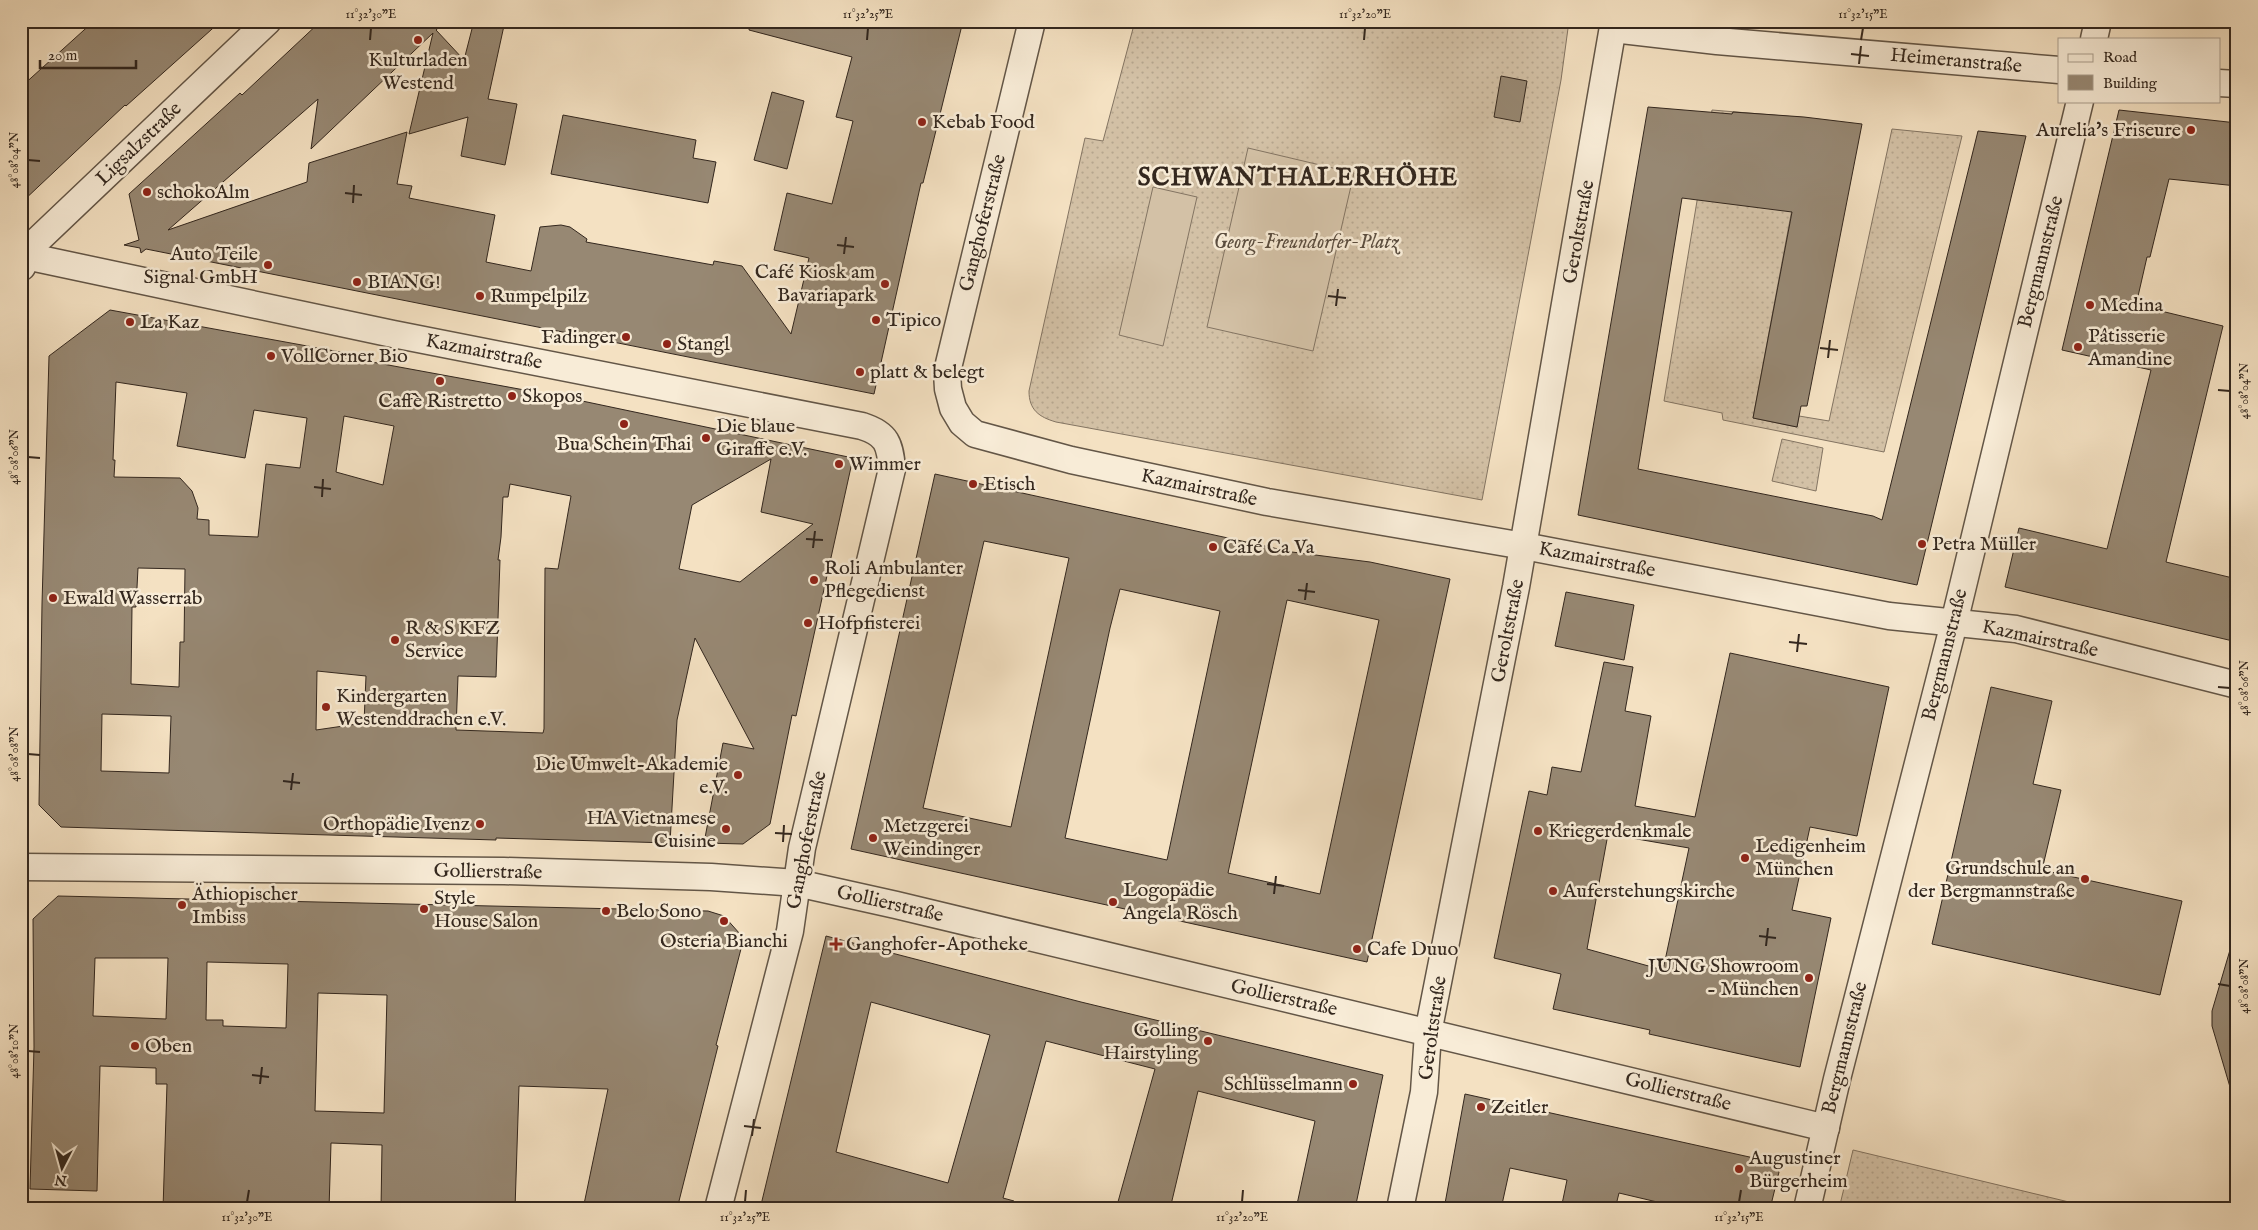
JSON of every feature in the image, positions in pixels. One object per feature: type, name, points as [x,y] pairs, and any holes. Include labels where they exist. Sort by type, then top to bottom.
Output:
[{"type":"street","name":"Ligsalzstraße","points":[[22,260],[268,21]]},
{"type":"street","name":"Ganghoferstraße","points":[[962,423],[954,408],[948,389],[947,372],[1032,21]]},
{"type":"street","points":[[2094,38],[2098,21]]},
{"type":"street","name":"Heimeranstraße","points":[[1614,25],[1717,41],[2058,70]]},
{"type":"street","name":"Geroltstraße","points":[[1400,1209],[1424,1092],[1428,1032],[1524,546],[1614,25]]},
{"type":"street","points":[[2220,83],[2237,84]]},
{"type":"street","name":"Bergmannstraße","points":[[1807,1209],[1954,623],[2080,102]]},
{"type":"street","name":"Kazmairstraße","points":[[22,260],[862,426],[876,430],[888,442],[892,469]]},
{"type":"street","name":"Kazmairstraße","points":[[962,423],[975,434],[1080,462],[1266,502],[1524,546],[1889,616],[2016,629],[2237,686]]},
{"type":"street","name":"Ganghoferstraße","points":[[718,1209],[790,931],[802,848],[892,469]]},
{"type":"street","name":"Gollierstraße","points":[[21,867],[504,871],[711,877],[797,883],[1826,1128]]},
{"type":"green space","name":"Georg-Freundorfer-Platz","points":[[1135,21],[1569,21],[1561,80],[1482,500],[1056,422],[1040,415],[1033,408],[1029,398],[1029,391],[1085,138],[1103,141]]},
{"type":"green space","points":[[1712,110],[1809,118],[1753,418],[1797,427],[1799,416],[1829,421],[1892,129],[1962,136],[1884,452],[1723,420],[1722,413],[1664,401]]},
{"type":"green space","points":[[1248,148],[1354,173],[1313,351],[1207,327]]},
{"type":"green space","points":[[1153,187],[1197,197],[1163,346],[1119,335]]},
{"type":"green space","points":[[1782,439],[1823,448],[1816,491],[1772,481]]},
{"type":"green space","points":[[1853,1150],[2098,1209],[1839,1209]]},
{"type":"building","points":[[94,21],[221,21],[125,105],[21,203],[21,87]]},
{"type":"building","points":[[321,21],[446,21],[436,30],[464,60],[474,21],[505,21],[488,99],[517,104],[505,165],[461,156],[468,117],[409,134],[433,33],[311,149],[318,99],[168,230],[307,182],[309,163],[407,132],[397,184],[412,186],[409,198],[495,215],[486,262],[531,271],[540,227],[561,225],[570,227],[587,239],[586,242],[713,265],[714,261],[742,266],[791,334],[809,258],[774,250],[787,193],[832,204],[853,121],[836,117],[852,57],[749,30],[750,21],[963,21],[923,183],[921,183],[874,394],[146,249],[141,253],[140,248],[124,245],[139,240],[129,194],[240,93],[242,95]]},
{"type":"building","points":[[1501,76],[1527,81],[1520,122],[1494,117]]},
{"type":"building","points":[[772,92],[804,101],[787,169],[754,160]]},
{"type":"building","points":[[1648,107],[1732,114],[1733,112],[1804,117],[1862,124],[1807,406],[1801,406],[1797,427],[1753,418],[1792,212],[1682,198],[1638,469],[1873,516],[1882,520],[1978,131],[2026,136],[1917,585],[1578,515]]},
{"type":"building","points":[[2119,110],[2237,123],[2237,186],[2169,179],[2150,257],[2147,257],[2136,305],[2223,326],[2166,562],[2237,579],[2237,642],[2005,587],[2019,528],[2107,549],[2151,370],[2062,350]]},
{"type":"building","points":[[563,115],[696,140],[693,158],[716,162],[708,203],[551,174]]},
{"type":"building","points":[[110,310],[362,356],[361,360],[568,398],[853,458],[796,716],[792,715],[770,824],[743,844],[704,843],[723,743],[754,749],[695,638],[677,720],[670,843],[496,838],[496,840],[61,827],[39,805],[49,356]],"holes":[[[116,382],[187,393],[177,446],[245,458],[254,410],[307,418],[300,468],[266,464],[258,537],[209,535],[209,520],[197,519],[198,508],[192,491],[180,478],[114,477],[115,460],[113,460]],[[344,416],[394,426],[383,485],[336,472]],[[771,459],[761,512],[813,524],[740,582],[679,569],[692,505]],[[510,484],[571,496],[558,569],[545,568],[543,733],[456,730],[458,676],[496,677],[500,560],[498,560],[503,497],[508,497]],[[138,568],[185,569],[184,642],[180,642],[179,687],[131,684],[132,607],[136,607]],[[317,671],[366,676],[364,723],[316,730]],[[102,714],[171,716],[169,773],[101,771]]]},
{"type":"building","points":[[935,474],[1292,552],[1370,562],[1450,579],[1367,962],[851,849]],"holes":[[[984,541],[1069,558],[1011,827],[923,808]],[[1120,589],[1220,611],[1167,860],[1065,838]],[[1287,600],[1379,620],[1320,894],[1228,873]]]},
{"type":"building","points":[[1566,592],[1634,605],[1624,660],[1555,646]]},
{"type":"building","points":[[1730,653],[1889,687],[1857,836],[1810,827],[1792,910],[1831,918],[1800,1067],[1649,1034],[1650,1030],[1553,1009],[1561,974],[1494,958],[1529,791],[1547,795],[1552,767],[1581,772],[1604,662],[1633,667],[1625,711],[1651,716],[1635,806],[1695,817]],"holes":[[[1608,834],[1689,848],[1663,970],[1587,949]]]},
{"type":"building","points":[[1991,687],[2052,701],[2033,784],[2061,790],[2042,870],[2182,901],[2160,995],[1932,944]]},
{"type":"building","points":[[58,896],[708,911],[724,916],[740,934],[742,945],[677,1209],[583,1209],[608,1089],[519,1086],[515,1209],[381,1209],[382,1145],[331,1143],[329,1209],[163,1209],[167,1084],[156,1084],[156,1068],[100,1066],[97,1191],[30,1189],[34,1047],[33,919]],"holes":[[[95,958],[168,958],[166,1019],[93,1016]],[[207,962],[288,964],[286,1028],[223,1026],[223,1020],[206,1020]],[[318,993],[387,995],[384,1113],[315,1111]]]},
{"type":"building","points":[[826,936],[1081,1002],[1383,1075],[1355,1209],[1296,1209],[1315,1121],[1198,1091],[1170,1209],[1116,1209],[1155,1069],[1046,1041],[1003,1198],[1014,1201],[1013,1209],[760,1209]],"holes":[[[871,1002],[990,1035],[948,1183],[836,1152]]]},
{"type":"building","points":[[2230,950],[2237,951],[2237,1086],[2230,1087],[2212,1026],[2212,1011]]},
{"type":"building","points":[[1465,1094],[1772,1162],[1779,1172],[1770,1209],[1687,1209],[1619,1193],[1615,1209],[1561,1209],[1567,1180],[1510,1168],[1501,1209],[1444,1209]]},
{"type":"place","name":"Kulturladen Westend","points":[[418,40]]},
{"type":"place","name":"Kebab Food","points":[[922,122]]},
{"type":"place","name":"Aurelia's Friseure","points":[[2191,130]]},
{"type":"place","name":"schokoAlm","points":[[147,192]]},
{"type":"place","name":"Auto Teile Signal GmbH","points":[[268,265]]},
{"type":"place","name":"BIANG!","points":[[357,282]]},
{"type":"place","name":"Café Kiosk am Bavariapark","points":[[885,284]]},
{"type":"place","name":"Rumpelpilz","points":[[480,296]]},
{"type":"place","name":"Medina","points":[[2090,305]]},
{"type":"place","name":"Tipico","points":[[876,320]]},
{"type":"place","name":"La Kaz","points":[[130,322]]},
{"type":"place","name":"Fadinger","points":[[626,337]]},
{"type":"place","name":"Stangl","points":[[667,344]]},
{"type":"place","name":"Pâtisserie Amandine","points":[[2078,347]]},
{"type":"place","name":"VollCorner Bio","points":[[271,356]]},
{"type":"place","name":"platt & belegt","points":[[860,372]]},
{"type":"place","name":"Caffè Ristretto","points":[[440,381]]},
{"type":"place","name":"Skopos","points":[[512,396]]},
{"type":"place","name":"Bua Schein Thai","points":[[624,424]]},
{"type":"place","name":"Die blaue Giraffe e.V.","points":[[706,438]]},
{"type":"place","name":"Wimmer","points":[[839,464]]},
{"type":"place","name":"Etisch","points":[[973,484]]},
{"type":"place","name":"Petra Müller","points":[[1922,544]]},
{"type":"place","name":"Café Ca Va","points":[[1213,547]]},
{"type":"place","name":"Roli Ambulanter Pflegedienst","points":[[814,580]]},
{"type":"place","name":"Ewald Wasserrab","points":[[53,598]]},
{"type":"place","name":"Hofpfisterei","points":[[808,623]]},
{"type":"place","name":"R & S KFZ Service","points":[[395,640]]},
{"type":"place","name":"Kindergarten Westenddrachen e.V.","points":[[326,707]]},
{"type":"place","name":"Die Umwelt-Akademie e.V.","points":[[738,775]]},
{"type":"place","name":"Orthopädie Ivenz","points":[[480,824]]},
{"type":"place","name":"HA Vietnamese Cuisine","points":[[726,829]]},
{"type":"place","name":"Kriegerdenkmale","points":[[1538,831]]},
{"type":"place","name":"Metzgerei Weindinger","points":[[873,838]]},
{"type":"place","name":"Ledigenheim München","points":[[1745,858]]},
{"type":"place","name":"Grundschule an der Bergmannstraße","points":[[2085,879]]},
{"type":"place","name":"Auferstehungskirche","points":[[1553,891]]},
{"type":"place","name":"Logopädie Angela Rösch","points":[[1113,902]]},
{"type":"place","name":"Äthiopischer Imbiss","points":[[182,905]]},
{"type":"place","name":"Style House Salon","points":[[424,909]]},
{"type":"place","name":"Belo Sono","points":[[606,911]]},
{"type":"place","name":"Osteria Bianchi","points":[[724,921]]},
{"type":"place","name":"Ganghofer-Apotheke","points":[[836,944]]},
{"type":"place","name":"Cafe Duuo","points":[[1357,949]]},
{"type":"place","name":"JUNG Showroom - München","points":[[1809,978]]},
{"type":"place","name":"Golling Hairstyling","points":[[1208,1041]]},
{"type":"place","name":"Oben","points":[[135,1046]]},
{"type":"place","name":"Schlüsselmann","points":[[1353,1084]]},
{"type":"place","name":"Zeitler","points":[[1481,1107]]},
{"type":"place","name":"Augustiner Bürgerheim","points":[[1739,1169]]},
{"type":"district","name":"SCHWANTHALERHÖHE","points":[[1298,178]]}]
